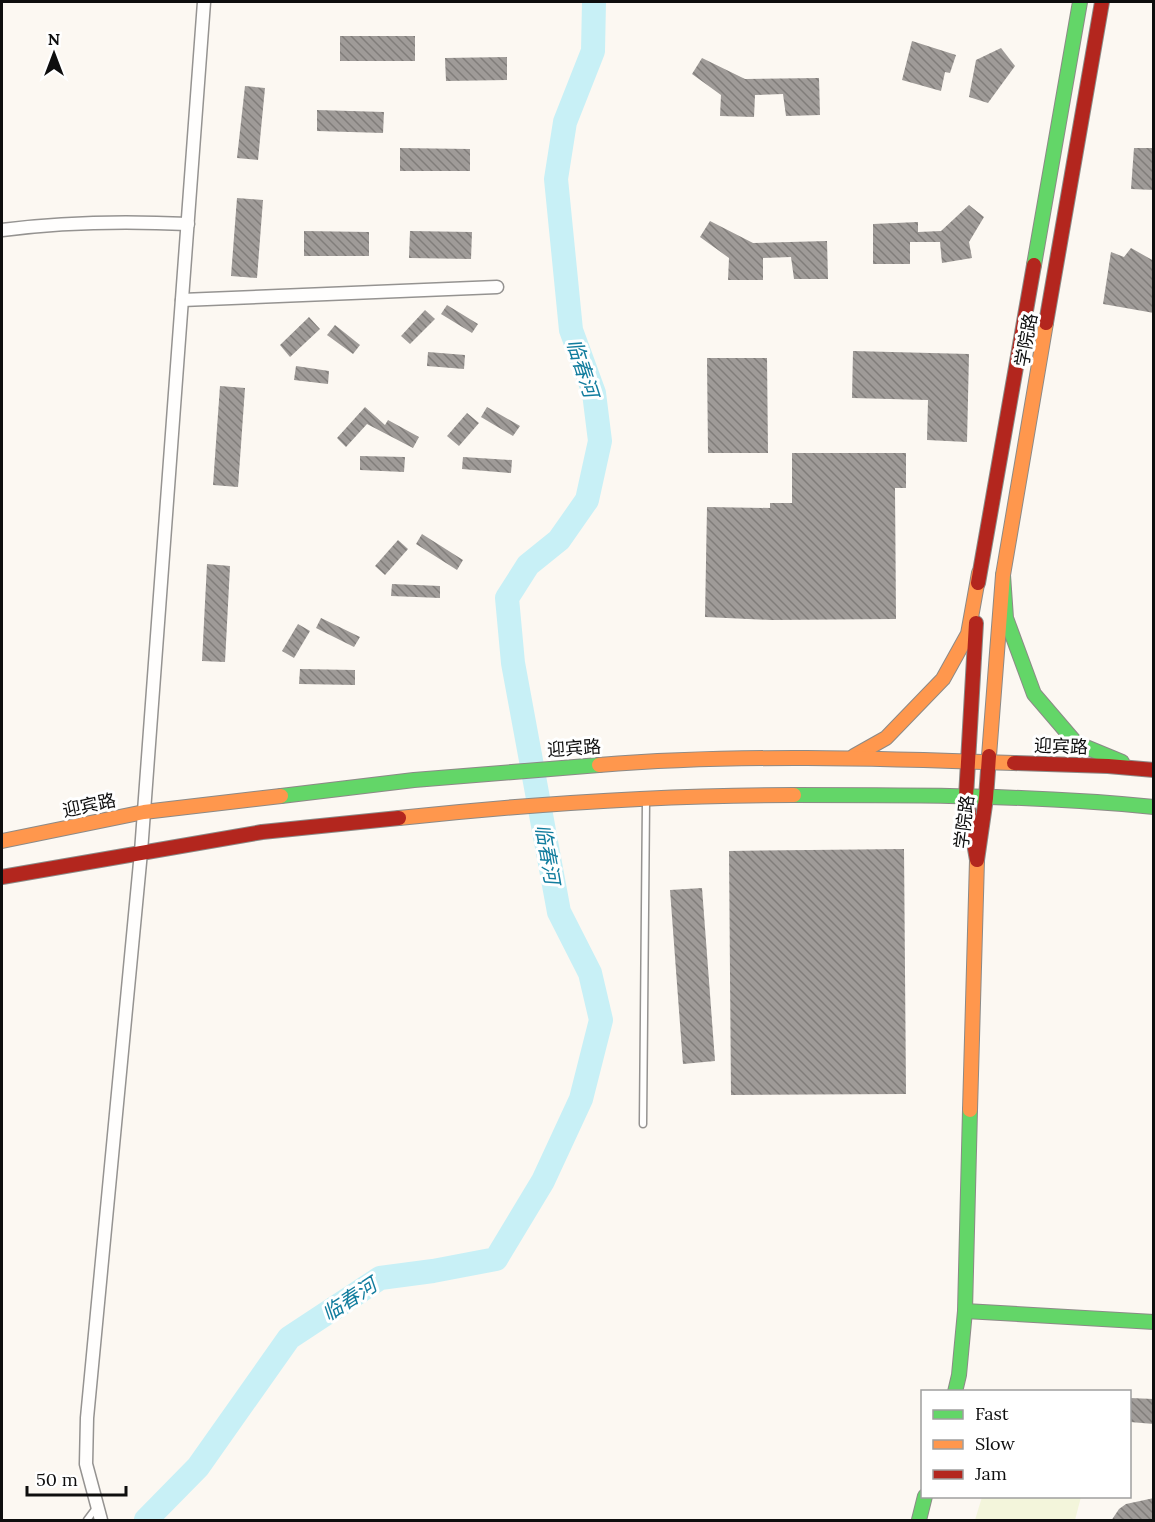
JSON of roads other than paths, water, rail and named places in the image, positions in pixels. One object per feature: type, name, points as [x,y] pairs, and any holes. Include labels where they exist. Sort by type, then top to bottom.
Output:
[{"type":"main road","name":"学院路","points":[[978,860],[966,797],[979,573],[1080,2]]},
{"type":"main road","name":"学院路","points":[[978,860],[986,798],[1003,575],[1102,2]]},
{"type":"main road","points":[[853,757],[886,738],[943,679],[968,634],[979,573]]},
{"type":"main road","points":[[1003,575],[1006,618],[1034,694],[1076,743],[1148,770]]},
{"type":"main road","name":"迎宾路","points":[[2,841],[144,812],[414,780],[648,761],[853,757],[1108,766],[1148,770]]},
{"type":"main road","points":[[2,877],[262,832],[482,809],[646,798],[732,795],[904,795],[1104,802],[1154,807]]},
{"type":"main road","points":[[955,1390],[965,1311],[978,860]]},
{"type":"main road","points":[[965,1311],[1154,1322]]},
{"type":"main road","points":[[919,1521],[925,1498]]},
{"type":"street","points":[[101,1521],[86,1464],[87,1418],[141,852],[204,2]]},
{"type":"street","points":[[2,230],[140,221],[188,224]]},
{"type":"street","points":[[182,300],[496,287]]},
{"type":"lane","points":[[643,1124],[646,798]]},
{"type":"lane","points":[[87,1521],[96,1508]]},
{"type":"waterway","name":"临春河","points":[[146,1520],[198,1467],[289,1338],[380,1278],[496,1259],[543,1181],[581,1099],[601,1020],[590,973],[559,912],[513,663],[507,598],[528,565],[559,540],[587,500],[600,441],[594,393],[571,330],[556,179],[565,122],[593,51],[594,2]]}]
